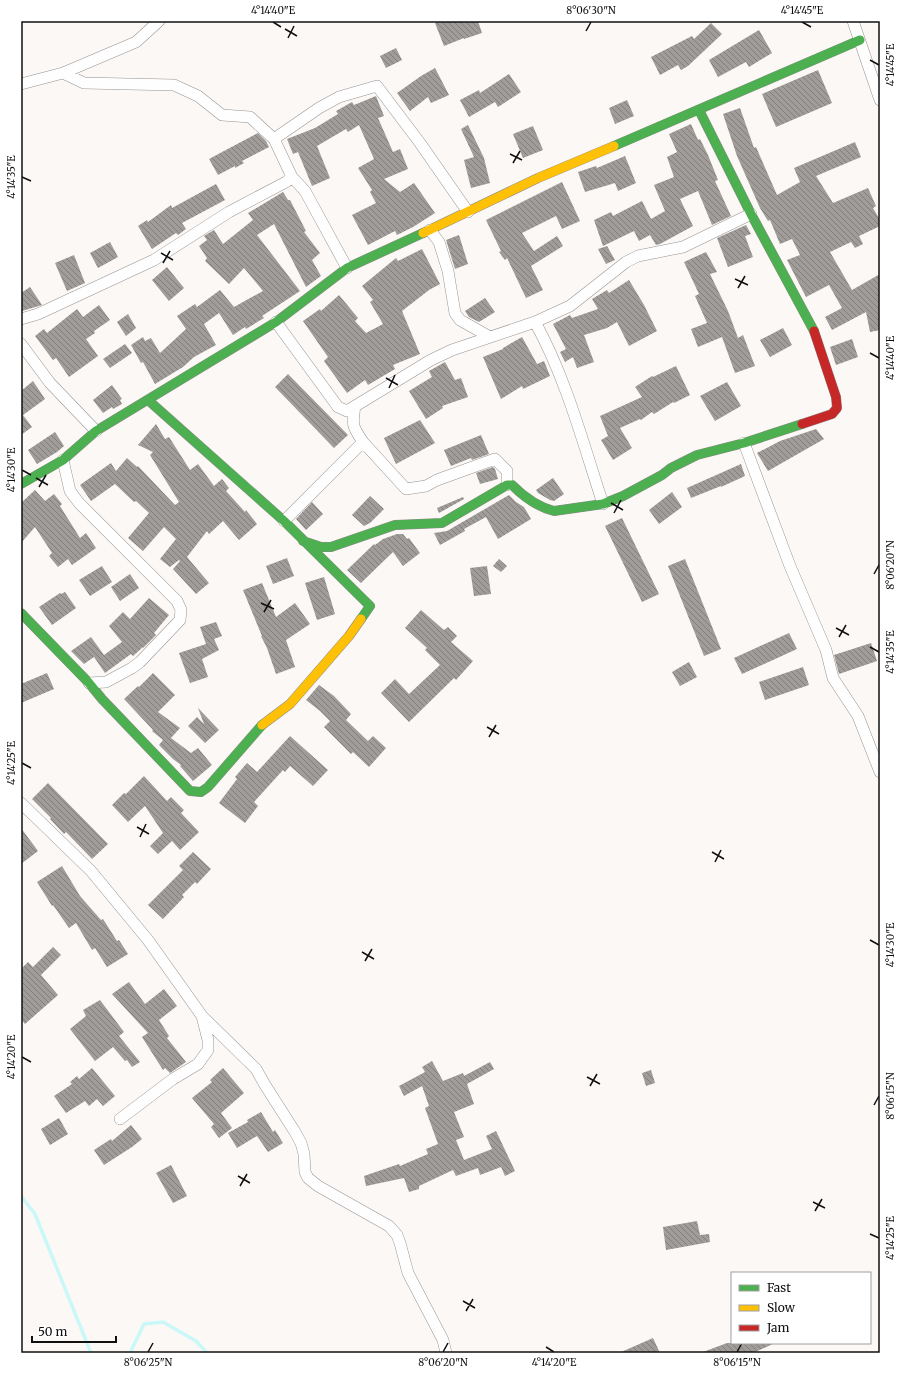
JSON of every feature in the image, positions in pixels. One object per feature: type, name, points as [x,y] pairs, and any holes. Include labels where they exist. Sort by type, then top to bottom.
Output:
[{"type":"street","points":[[21,84],[63,73],[136,42],[159,21]]},
{"type":"street","points":[[853,21],[880,100]]},
{"type":"street","points":[[21,484],[63,460],[96,431],[276,322],[347,268],[538,178],[860,40]]},
{"type":"street","points":[[63,73],[84,83],[174,85],[198,96],[222,115],[250,117],[274,139],[292,177],[305,191],[347,268]]},
{"type":"street","points":[[274,139],[319,108],[339,97],[377,86],[420,143],[468,212]]},
{"type":"street","points":[[303,541],[321,547],[331,547],[395,525],[442,523],[507,485],[512,485],[521,494],[546,510],[554,511],[603,504],[623,496],[697,455],[744,443],[832,414],[837,408],[836,397],[814,331],[751,214],[699,110]]},
{"type":"street","points":[[21,320],[38,314],[154,260],[229,212],[286,182],[292,177]]},
{"type":"street","points":[[276,322],[338,407],[347,411],[431,360],[452,350],[535,322],[570,306],[626,262],[638,256],[683,247],[751,214]]},
{"type":"street","points":[[430,230],[439,242],[448,271],[455,313],[460,320],[490,337]]},
{"type":"street","points":[[535,322],[558,368],[603,504]]},
{"type":"street","points":[[21,344],[50,383],[96,431]]},
{"type":"street","points":[[21,613],[190,791],[201,792],[208,787],[259,727],[290,704],[349,636],[370,606],[284,521],[148,400]]},
{"type":"street","points":[[356,406],[352,422],[356,433],[406,489],[426,486],[437,480],[495,460],[507,470],[507,485]]},
{"type":"street","points":[[284,521],[363,442]]},
{"type":"street","points":[[744,443],[790,566],[826,650],[833,678],[858,716],[880,772]]},
{"type":"street","points":[[63,460],[70,491],[79,503],[177,601],[181,610],[180,620],[140,662],[106,682],[89,683]]},
{"type":"street","points":[[102,699],[106,682]]},
{"type":"street","points":[[21,803],[91,871],[148,940],[202,1016],[256,1069],[298,1138],[304,1154],[305,1172],[308,1178],[318,1186],[389,1226],[397,1235],[408,1274],[443,1340],[446,1353]]},
{"type":"street","points":[[120,1119],[173,1079],[198,1064],[208,1050],[208,1040],[202,1016]]},
{"type":"building","points":[[440,21],[478,21],[482,33],[444,46],[435,23]]},
{"type":"building","points":[[711,23],[722,34],[688,66],[681,70],[678,65],[660,75],[651,57],[692,36],[694,39]]},
{"type":"building","points":[[759,30],[772,53],[749,67],[746,62],[718,77],[709,60]]},
{"type":"building","points":[[396,48],[402,60],[386,68],[380,56]]},
{"type":"building","points":[[435,68],[449,95],[431,103],[428,97],[410,111],[397,93]]},
{"type":"building","points":[[818,70],[832,103],[776,127],[762,94]]},
{"type":"building","points":[[509,74],[521,92],[498,107],[495,102],[469,117],[460,100],[479,90],[480,93]]},
{"type":"building","points":[[376,96],[384,116],[378,118],[393,152],[400,149],[408,169],[384,179],[400,192],[414,183],[435,213],[397,235],[395,231],[368,245],[352,215],[376,203],[370,192],[372,190],[358,168],[374,159],[359,125],[348,132],[346,129],[317,146],[330,178],[312,186],[298,152],[293,154],[287,139],[315,128],[338,114],[336,111],[352,102],[354,105]]},
{"type":"building","points":[[627,100],[634,116],[615,124],[609,108]]},
{"type":"building","points":[[740,108],[754,148],[756,147],[777,195],[800,182],[794,168],[855,142],[861,157],[816,176],[833,203],[868,188],[876,206],[873,208],[880,220],[880,226],[859,236],[863,244],[855,248],[851,242],[830,252],[852,290],[880,274],[880,330],[870,332],[866,312],[832,330],[825,317],[842,308],[829,285],[806,297],[787,260],[800,255],[792,239],[780,244],[770,220],[768,221],[760,208],[737,156],[723,114]]},
{"type":"building","points":[[691,124],[698,140],[700,139],[708,155],[718,180],[715,181],[731,216],[712,225],[698,191],[680,199],[693,226],[656,245],[650,235],[639,241],[634,231],[603,246],[594,220],[611,212],[613,216],[642,201],[651,219],[665,211],[654,185],[674,177],[667,157],[677,152],[669,134]]},
{"type":"building","points":[[468,125],[484,158],[490,183],[471,188],[464,160],[474,157],[461,129]]},
{"type":"building","points":[[533,126],[543,150],[523,158],[513,134]]},
{"type":"building","points":[[258,133],[266,141],[269,147],[242,161],[244,163],[235,168],[235,166],[218,175],[209,159]]},
{"type":"building","points":[[625,156],[636,183],[618,191],[615,183],[585,192],[578,172],[596,166],[597,168]]},
{"type":"building","points":[[562,182],[580,221],[562,229],[556,216],[522,233],[534,251],[557,236],[563,246],[531,266],[543,290],[526,298],[507,258],[505,260],[499,252],[501,251],[486,220]]},
{"type":"building","points":[[216,184],[225,200],[182,223],[186,229],[178,235],[176,233],[152,249],[138,226],[147,220],[148,222],[171,205],[172,208]]},
{"type":"building","points":[[283,192],[288,200],[290,200],[306,231],[304,232],[320,253],[312,260],[321,276],[306,287],[274,224],[257,235],[300,291],[262,316],[264,318],[246,329],[245,327],[233,335],[219,313],[204,324],[216,345],[194,357],[183,367],[155,384],[143,362],[141,363],[131,345],[143,337],[145,341],[151,338],[160,353],[186,329],[177,316],[195,304],[197,307],[220,290],[234,307],[263,291],[244,268],[229,284],[205,261],[207,258],[199,246],[207,240],[204,236],[214,230],[223,244],[253,220],[248,213]]},
{"type":"building","points":[[746,225],[751,234],[745,236],[753,257],[728,267],[717,238]]},
{"type":"building","points":[[459,235],[468,264],[455,269],[446,240]]},
{"type":"building","points":[[110,242],[118,257],[98,268],[90,253]]},
{"type":"building","points":[[607,246],[615,260],[606,264],[598,249]]},
{"type":"building","points":[[422,249],[440,284],[429,290],[402,311],[420,354],[393,365],[395,369],[368,385],[365,380],[347,393],[324,361],[328,357],[303,321],[320,309],[321,311],[339,295],[358,318],[355,321],[366,333],[383,324],[370,302],[373,300],[362,286],[396,258],[398,261]]},
{"type":"building","points":[[706,252],[717,272],[710,274],[728,311],[738,338],[743,335],[755,366],[735,373],[722,337],[698,347],[691,329],[707,323],[695,296],[699,294],[684,262]]},
{"type":"building","points":[[74,255],[85,283],[67,291],[55,263]]},
{"type":"building","points":[[167,267],[184,288],[169,301],[152,280]]},
{"type":"building","points":[[629,280],[657,331],[629,346],[617,322],[607,328],[584,335],[594,362],[577,368],[573,357],[565,362],[560,352],[566,349],[553,324],[570,315],[572,318],[598,309],[592,299],[607,290],[609,293]]},
{"type":"building","points":[[30,287],[42,305],[22,311],[21,293]]},
{"type":"building","points":[[485,298],[495,312],[479,322],[469,317],[465,311]]},
{"type":"building","points":[[99,305],[110,320],[94,331],[95,333],[86,339],[98,356],[69,377],[56,358],[53,360],[35,336],[44,329],[47,333],[77,309],[83,317]]},
{"type":"building","points":[[128,314],[136,328],[126,336],[117,322]]},
{"type":"building","points":[[783,328],[792,345],[770,357],[760,340]]},
{"type":"building","points":[[522,337],[537,364],[544,361],[550,376],[523,389],[522,386],[501,399],[483,357],[503,349]]},
{"type":"building","points":[[852,339],[858,357],[836,365],[830,347]]},
{"type":"building","points":[[125,344],[132,353],[110,368],[103,359]]},
{"type":"building","points":[[445,362],[455,380],[461,378],[468,397],[442,406],[443,408],[426,419],[409,391],[432,377],[429,371]]},
{"type":"building","points":[[676,366],[690,395],[674,403],[673,402],[654,414],[652,412],[641,420],[640,419],[620,428],[632,448],[613,460],[601,440],[608,436],[600,416],[642,397],[635,387],[652,376],[653,377]]},
{"type":"building","points":[[288,374],[348,435],[334,448],[275,387]]},
{"type":"building","points":[[33,381],[45,399],[23,415],[32,427],[21,435],[21,391]]},
{"type":"building","points":[[727,382],[741,406],[715,421],[700,396]]},
{"type":"building","points":[[112,385],[122,399],[120,400],[122,404],[113,409],[112,407],[103,413],[93,400]]},
{"type":"building","points":[[420,420],[435,443],[396,464],[384,438]]},
{"type":"building","points":[[156,424],[165,439],[169,437],[190,470],[198,464],[214,486],[222,479],[229,488],[226,491],[245,512],[246,510],[257,524],[239,540],[223,521],[209,534],[207,531],[187,557],[209,583],[196,594],[173,569],[180,561],[179,560],[170,567],[160,559],[176,539],[164,527],[143,551],[128,538],[149,513],[136,501],[134,502],[115,484],[91,501],[80,485],[111,463],[116,471],[127,458],[137,467],[138,466],[175,505],[179,502],[150,455],[153,452],[138,445]]},
{"type":"building","points":[[816,429],[824,439],[768,471],[757,453],[780,441]]},
{"type":"building","points":[[55,432],[64,446],[37,464],[28,450]]},
{"type":"building","points":[[481,435],[489,454],[472,460],[471,458],[451,466],[444,450]]},
{"type":"building","points":[[741,464],[745,476],[691,498],[687,488]]},
{"type":"building","points":[[493,467],[498,479],[480,484],[476,473]]},
{"type":"building","points":[[553,478],[564,494],[554,501],[538,493],[536,490]]},
{"type":"building","points":[[35,490],[45,501],[54,494],[62,504],[60,506],[80,538],[86,533],[96,548],[72,565],[68,559],[58,567],[49,556],[52,553],[35,527],[21,543],[21,503]]},
{"type":"building","points":[[672,492],[682,507],[659,524],[649,510]]},
{"type":"building","points":[[509,495],[524,507],[531,519],[498,539],[486,517],[440,545],[434,533],[447,531]]},
{"type":"building","points":[[370,496],[384,509],[370,523],[364,526],[352,515]]},
{"type":"building","points":[[463,497],[464,499],[439,513],[437,508]]},
{"type":"building","points":[[312,502],[323,514],[306,530],[296,519]]},
{"type":"building","points":[[622,518],[659,594],[642,602],[605,526]]},
{"type":"building","points":[[397,534],[403,534],[407,539],[409,538],[420,553],[403,566],[393,552],[361,583],[347,570],[374,544],[375,545],[383,539]]},
{"type":"building","points":[[287,558],[294,576],[273,584],[266,566]]},
{"type":"building","points":[[499,559],[507,566],[501,572],[493,566]]},
{"type":"building","points":[[685,559],[721,649],[704,656],[668,566]]},
{"type":"building","points":[[102,566],[112,582],[90,596],[79,580]]},
{"type":"building","points":[[487,566],[491,594],[474,596],[470,568]]},
{"type":"building","points":[[130,574],[139,588],[120,601],[111,587]]},
{"type":"building","points":[[324,577],[335,614],[317,620],[305,583]]},
{"type":"building","points":[[262,583],[276,617],[295,603],[310,624],[286,640],[295,667],[276,674],[243,590]]},
{"type":"building","points":[[65,592],[76,608],[52,625],[39,607],[60,593]]},
{"type":"building","points":[[149,598],[169,615],[154,633],[156,635],[133,656],[131,654],[105,673],[94,657],[84,664],[71,651],[91,637],[104,655],[122,642],[109,626],[123,612],[130,619]]},
{"type":"building","points":[[421,610],[444,630],[448,627],[457,636],[451,642],[473,661],[456,680],[454,678],[409,722],[381,693],[395,679],[409,694],[440,665],[425,650],[427,648],[405,628]]},
{"type":"building","points":[[216,622],[222,636],[214,639],[219,650],[202,659],[208,677],[190,683],[179,653],[206,644],[200,627]]},
{"type":"building","points":[[789,633],[797,649],[742,674],[734,658]]},
{"type":"building","points":[[871,643],[877,661],[839,674],[834,655]]},
{"type":"building","points":[[689,662],[697,677],[680,686],[672,672]]},
{"type":"building","points":[[803,667],[809,685],[765,700],[759,682]]},
{"type":"building","points":[[47,673],[54,689],[21,703],[21,684]]},
{"type":"building","points":[[153,673],[175,695],[158,712],[180,728],[171,738],[191,753],[198,748],[212,765],[193,781],[180,766],[181,765],[159,745],[163,740],[152,731],[153,730],[124,699]]},
{"type":"building","points":[[319,685],[334,696],[351,714],[346,720],[368,741],[373,736],[386,748],[369,767],[353,752],[351,754],[324,727],[330,721],[306,700]]},
{"type":"building","points":[[198,708],[219,730],[205,743],[188,726],[197,717],[204,724]]},
{"type":"building","points":[[290,736],[328,770],[313,786],[290,766],[285,772],[283,770],[254,802],[258,806],[245,823],[219,803],[237,779],[235,777],[247,763],[257,772]]},
{"type":"building","points":[[144,776],[167,801],[171,797],[184,810],[181,813],[199,832],[180,850],[172,841],[158,854],[150,846],[163,833],[145,806],[128,822],[112,805],[124,793],[126,794]]},
{"type":"building","points":[[48,783],[108,844],[92,859],[66,832],[64,834],[50,819],[51,818],[32,799]]},
{"type":"building","points":[[21,828],[38,851],[21,864]]},
{"type":"building","points":[[193,852],[211,869],[197,884],[195,882],[182,895],[184,897],[163,919],[148,905],[183,870],[179,866]]},
{"type":"building","points":[[62,866],[80,896],[101,920],[103,919],[117,941],[119,940],[128,954],[107,967],[95,948],[92,950],[76,923],[69,928],[53,905],[52,906],[37,882]]},
{"type":"building","points":[[53,947],[61,955],[41,975],[58,995],[25,1024],[21,1019],[21,969],[28,962],[33,967]]},
{"type":"building","points":[[129,982],[145,1004],[164,989],[177,1006],[159,1020],[169,1036],[167,1038],[186,1062],[170,1073],[165,1068],[163,1070],[142,1037],[148,1033],[112,994]]},
{"type":"building","points":[[100,1000],[124,1032],[119,1036],[140,1062],[132,1067],[113,1047],[95,1061],[70,1029],[86,1016],[83,1010]]},
{"type":"building","points":[[432,1061],[443,1081],[463,1073],[464,1076],[490,1062],[494,1069],[467,1084],[474,1104],[454,1112],[464,1137],[456,1140],[464,1160],[492,1149],[486,1136],[496,1131],[515,1171],[505,1176],[501,1167],[480,1175],[478,1168],[456,1176],[453,1170],[419,1186],[419,1189],[409,1192],[404,1178],[366,1186],[364,1176],[399,1164],[400,1166],[428,1154],[426,1149],[438,1144],[425,1108],[429,1106],[422,1086],[404,1096],[399,1086],[425,1072],[422,1067]]},
{"type":"building","points":[[92,1068],[115,1096],[103,1106],[97,1099],[89,1106],[85,1101],[66,1113],[54,1096],[72,1084],[70,1082],[77,1076],[79,1079]]},
{"type":"building","points":[[223,1068],[244,1093],[221,1113],[232,1128],[219,1138],[211,1127],[214,1124],[192,1098],[212,1082],[210,1080]]},
{"type":"building","points":[[651,1070],[655,1083],[646,1086],[642,1073]]},
{"type":"building","points":[[261,1112],[273,1132],[275,1130],[283,1143],[268,1152],[257,1136],[237,1148],[228,1133],[248,1122],[247,1120]]},
{"type":"building","points":[[59,1118],[68,1134],[50,1145],[41,1129]]},
{"type":"building","points":[[131,1125],[142,1139],[104,1165],[94,1150],[111,1139],[112,1141]]},
{"type":"building","points":[[171,1165],[187,1196],[173,1203],[156,1173]]},
{"type":"building","points":[[697,1221],[700,1235],[709,1234],[710,1242],[666,1250],[663,1227]]},
{"type":"building","points":[[653,1338],[660,1353],[619,1353]]},
{"type":"building","points":[[727,1343],[773,1344],[753,1353],[703,1352]]},
{"type":"waterway","points":[[21,1196],[35,1214],[91,1353]]},
{"type":"waterway","points":[[130,1353],[144,1324],[163,1322],[196,1341],[207,1353]]},
{"type":"traffic: fast","points":[[614,146],[860,40]]},
{"type":"traffic: fast","points":[[699,110],[751,214],[814,331]]},
{"type":"traffic: fast","points":[[21,484],[63,460],[96,431],[276,322],[347,268],[423,233]]},
{"type":"traffic: fast","points":[[148,400],[284,521],[370,606],[361,619]]},
{"type":"traffic: fast","points":[[303,541],[321,547],[331,547],[395,525],[442,523],[507,485],[512,485],[531,501],[554,511],[603,504],[623,496],[662,475],[671,468],[697,455],[744,443],[802,424]]},
{"type":"traffic: fast","points":[[21,613],[190,791],[201,792],[208,787],[262,725]]},
{"type":"traffic: slow","points":[[423,233],[538,178],[614,146]]},
{"type":"traffic: slow","points":[[262,725],[290,704],[349,636],[361,619]]},
{"type":"traffic: jam","points":[[802,424],[832,414],[837,408],[836,397],[814,331]]}]
